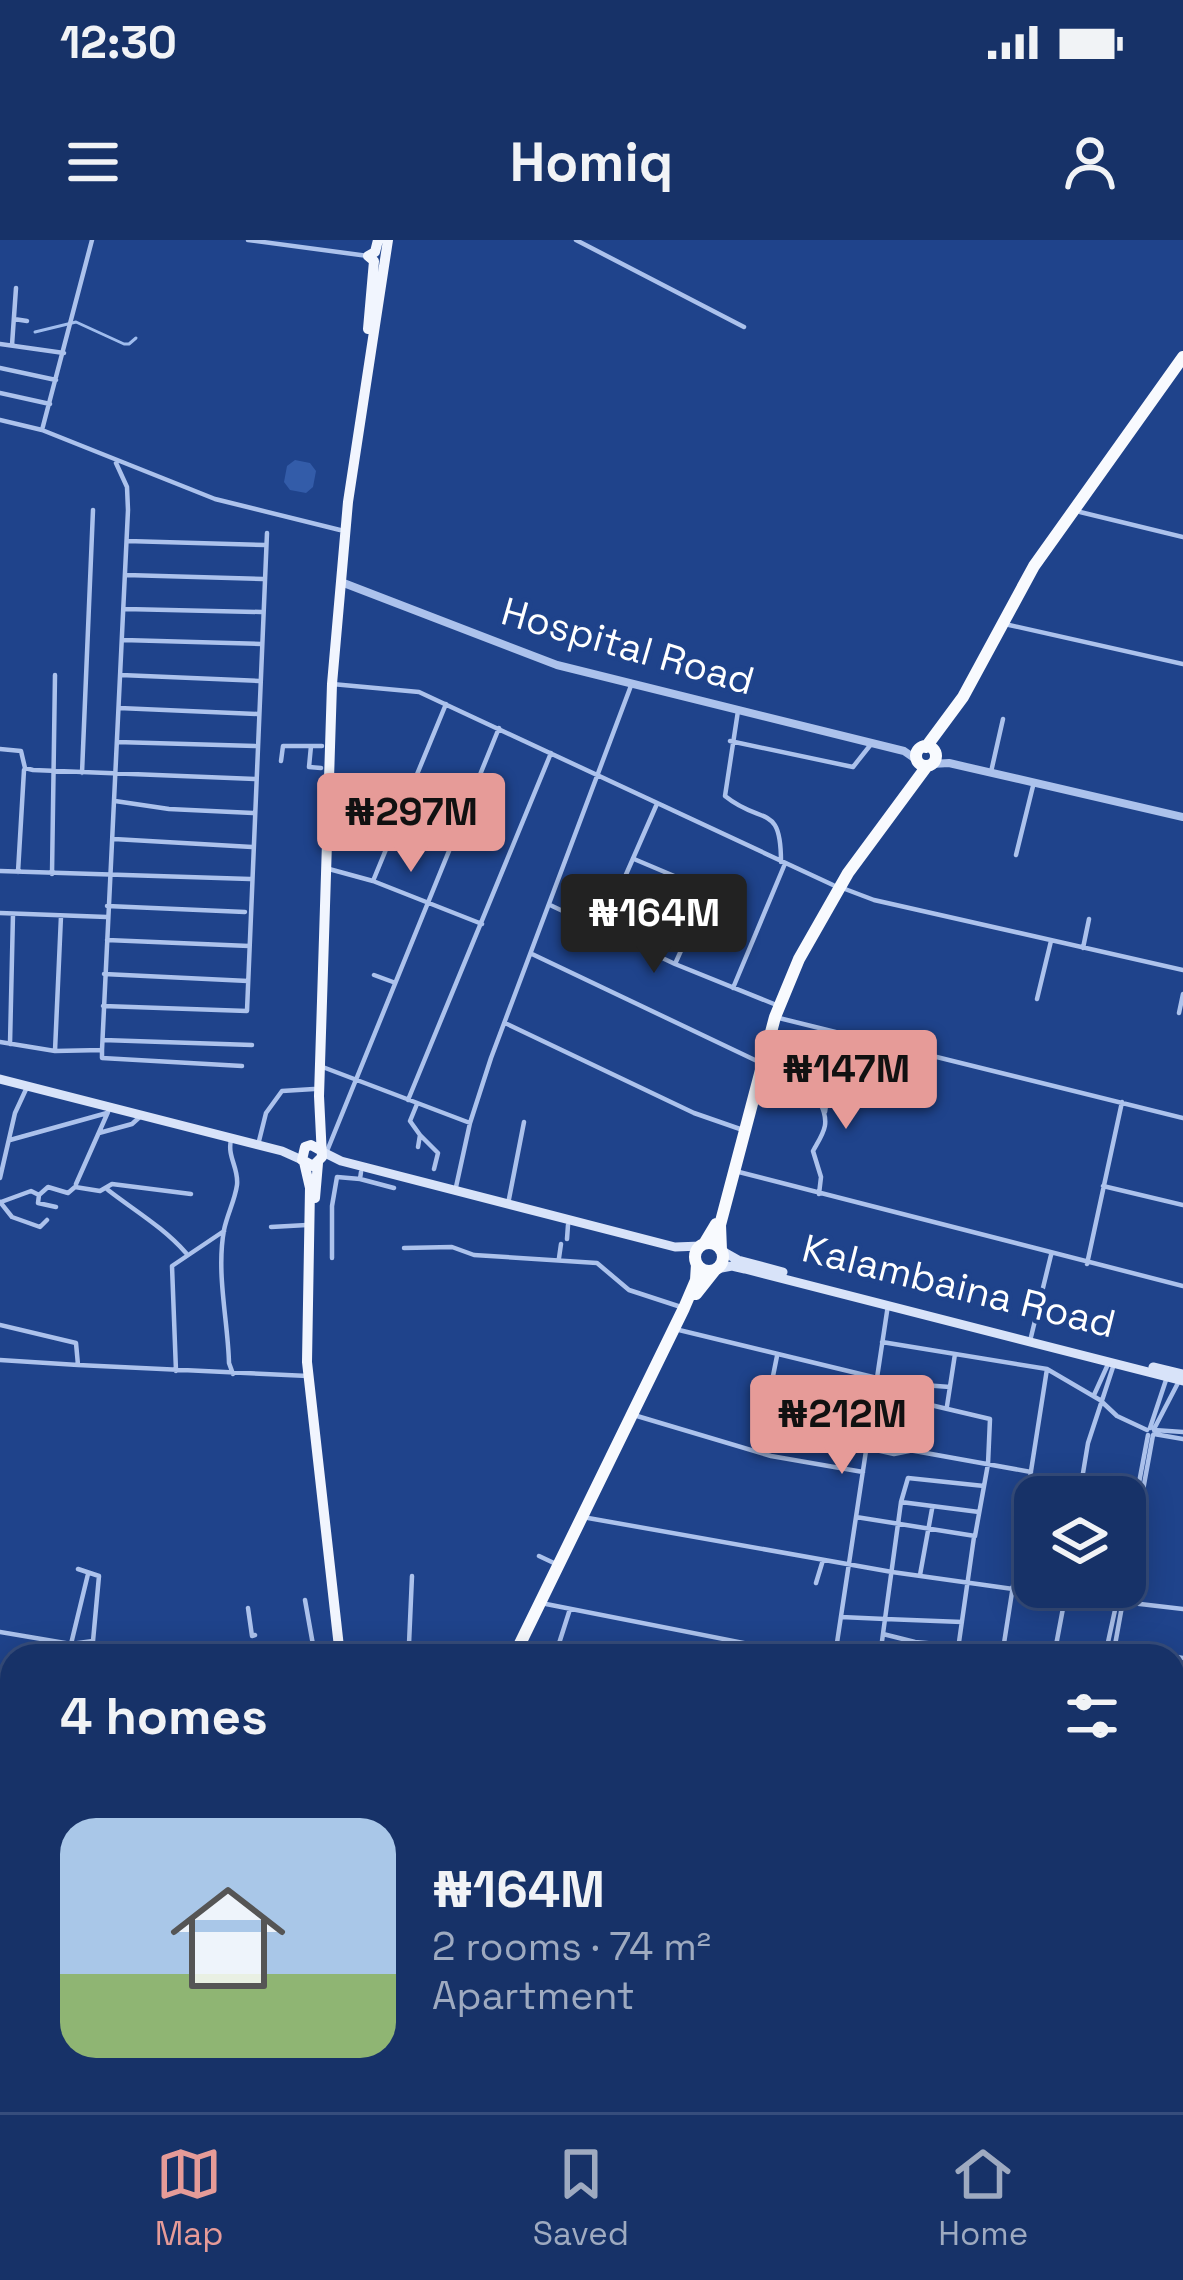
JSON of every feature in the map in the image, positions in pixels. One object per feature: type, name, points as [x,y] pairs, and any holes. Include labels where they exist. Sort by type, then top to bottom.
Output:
[{"type":"highway","points":[[922,757],[963,697],[1047,547],[1183,357]]},
{"type":"highway","points":[[522,1644],[696,1280],[697,1263],[715,1226],[757,1061],[775,1010],[836,886],[1010,625],[1031,583],[1183,368]]},
{"type":"highway","points":[[524,1644],[700,1286],[723,1260],[718,1233],[775,1010]]},
{"type":"highway","points":[[703,1245],[722,1251]]},
{"type":"highway","points":[[697,1263],[703,1269],[715,1269]]},
{"type":"main road","points":[[368,256],[383,240]]},
{"type":"main road","points":[[340,1644],[308,1376],[310,1188],[304,1155],[313,1136],[322,768],[316,746],[340,530],[383,240]]},
{"type":"main road","points":[[340,1644],[314,1361],[325,868],[341,582],[383,240]]},
{"type":"main road","points":[[368,256],[374,261],[368,332]]},
{"type":"main road","points":[[0,1076],[109,1110],[304,1155]]},
{"type":"main road","points":[[0,1076],[259,1141],[304,1155],[313,1166],[321,1156]]},
{"type":"main road","points":[[304,1155],[311,1145],[321,1156],[360,1176],[682,1252],[697,1263]]},
{"type":"main road","points":[[321,1156],[675,1247],[703,1245]]},
{"type":"main road","name":"Kalambaina Road","points":[[722,1251],[738,1260],[1182,1378]]},
{"type":"main road","points":[[715,1269],[732,1266],[1182,1378]]},
{"type":"street","points":[[42,430],[92,240]]},
{"type":"street","points":[[248,240],[368,256]]},
{"type":"street","points":[[576,240],[744,327]]},
{"type":"street","points":[[12,345],[16,288]]},
{"type":"street","points":[[14,320],[27,321]]},
{"type":"street","points":[[0,344],[64,353]]},
{"type":"street","points":[[0,368],[56,380]]},
{"type":"street","points":[[0,393],[50,404]]},
{"type":"street","points":[[0,420],[42,430],[215,499],[340,530]]},
{"type":"street","points":[[116,463],[127,487],[127,541],[102,1058],[242,1066]]},
{"type":"street","points":[[82,773],[93,510]]},
{"type":"street","points":[[1079,512],[1183,537]]},
{"type":"street","points":[[103,1006],[247,1011],[267,533]]},
{"type":"street","points":[[127,541],[265,545]]},
{"type":"street","points":[[126,575],[263,579]]},
{"type":"street","name":"Hospital Road","points":[[341,582],[527,656],[991,772]]},
{"type":"street","points":[[125,609],[261,612]]},
{"type":"street","points":[[1010,625],[1183,664]]},
{"type":"street","points":[[123,640],[261,644]]},
{"type":"street","points":[[52,874],[55,675]]},
{"type":"street","points":[[121,675],[259,681]]},
{"type":"street","points":[[455,1191],[470,1123],[632,683]]},
{"type":"street","points":[[332,684],[408,689],[446,704],[783,863],[874,900],[1183,970]]},
{"type":"street","points":[[373,881],[446,704]]},
{"type":"street","points":[[119,707],[257,713]]},
{"type":"street","points":[[733,988],[783,863],[776,822],[725,796],[738,711]]},
{"type":"street","points":[[1003,719],[991,772],[1183,818]]},
{"type":"street","points":[[321,1156],[499,728]]},
{"type":"street","points":[[999,737],[1014,740]]},
{"type":"street","points":[[117,742],[256,746]]},
{"type":"street","points":[[730,742],[853,767],[872,743]]},
{"type":"street","points":[[281,761],[284,746],[316,746]]},
{"type":"street","points":[[0,749],[21,751],[25,768],[18,872]]},
{"type":"street","points":[[408,1100],[551,753]]},
{"type":"street","points":[[25,768],[255,779]]},
{"type":"street","points":[[1016,855],[1034,782]]},
{"type":"street","points":[[115,801],[253,813]]},
{"type":"street","points":[[603,927],[656,804]]},
{"type":"street","points":[[114,839],[252,847]]},
{"type":"street","points":[[634,859],[712,892]]},
{"type":"street","points":[[325,868],[373,881],[482,924]]},
{"type":"street","points":[[0,871],[250,879]]},
{"type":"street","points":[[550,905],[775,1010],[1183,1118]]},
{"type":"street","points":[[107,906],[248,913]]},
{"type":"street","points":[[0,913],[107,917]]},
{"type":"street","points":[[10,1044],[13,914]]},
{"type":"street","points":[[675,964],[697,914]]},
{"type":"street","points":[[56,1051],[61,916]]},
{"type":"street","points":[[1083,948],[1089,920]]},
{"type":"street","points":[[106,940],[250,946]]},
{"type":"street","points":[[1037,999],[1051,941]]},
{"type":"street","points":[[532,954],[757,1061]]},
{"type":"street","points":[[104,974],[248,981]]},
{"type":"street","points":[[374,975],[393,982]]},
{"type":"street","points":[[1179,1012],[1183,994]]},
{"type":"street","points":[[505,1023],[740,1130]]},
{"type":"street","points":[[103,1040],[252,1045]]},
{"type":"street","points":[[0,1042],[56,1051],[102,1050]]},
{"type":"street","points":[[819,1194],[821,1177],[814,1151],[827,1126],[835,1048]]},
{"type":"street","points":[[320,1066],[470,1123]]},
{"type":"street","points":[[0,1178],[15,1113],[28,1085]]},
{"type":"street","points":[[259,1141],[266,1113],[283,1090],[314,1088]]},
{"type":"street","points":[[808,1101],[820,1103],[825,1112]]},
{"type":"street","points":[[1087,1264],[1122,1102]]},
{"type":"street","points":[[417,1104],[410,1121],[438,1153],[434,1169]]},
{"type":"street","points":[[56,1207],[38,1202],[39,1195],[48,1187],[68,1193],[75,1186],[109,1110]]},
{"type":"street","points":[[0,1145],[109,1110]]},
{"type":"street","points":[[99,1133],[132,1124],[142,1115]]},
{"type":"street","points":[[508,1204],[524,1122]]},
{"type":"street","points":[[418,1147],[420,1135]]},
{"type":"street","points":[[231,1138],[228,1154],[237,1186],[224,1232],[233,1374]]},
{"type":"street","points":[[735,1171],[1183,1286]]},
{"type":"street","points":[[332,1258],[337,1177],[360,1176],[394,1188]]},
{"type":"street","points":[[75,1186],[93,1192],[112,1184],[191,1194]]},
{"type":"street","points":[[1103,1186],[1183,1205]]},
{"type":"street","points":[[107,1190],[167,1232],[186,1253]]},
{"type":"street","points":[[39,1195],[31,1191],[1,1202],[12,1217],[40,1227],[47,1220]]},
{"type":"street","points":[[271,1227],[308,1225]]},
{"type":"street","points":[[559,1258],[568,1225]]},
{"type":"street","points":[[176,1371],[172,1268],[186,1253],[224,1232]]},
{"type":"street","points":[[404,1248],[452,1247],[474,1255],[597,1263],[629,1290],[684,1308]]},
{"type":"street","points":[[1030,1336],[1051,1255]]},
{"type":"street","points":[[837,1644],[888,1305]]},
{"type":"street","points":[[0,1325],[76,1343],[78,1365]]},
{"type":"street","points":[[679,1330],[877,1378]]},
{"type":"street","points":[[882,1342],[1047,1369],[1117,1416],[1152,1431],[1183,1436]]},
{"type":"street","points":[[880,1358],[901,1345]]},
{"type":"street","points":[[947,1406],[955,1354]]},
{"type":"street","points":[[768,1401],[777,1356]]},
{"type":"street","points":[[0,1360],[308,1376]]},
{"type":"street","points":[[1082,1476],[1096,1398],[1111,1363]]},
{"type":"street","points":[[224,1374],[229,1364]]},
{"type":"street","points":[[1030,1476],[1047,1369]]},
{"type":"street","points":[[1143,1476],[1167,1377]]},
{"type":"street","points":[[1152,1431],[1182,1378]]},
{"type":"street","points":[[909,1450],[923,1385],[950,1388]]},
{"type":"street","points":[[874,1397],[947,1406],[954,1412],[990,1419],[988,1464],[959,1644],[915,1642],[883,1634]]},
{"type":"street","points":[[814,1410],[871,1421]]},
{"type":"street","points":[[637,1417],[771,1456],[863,1472]]},
{"type":"street","points":[[867,1448],[894,1454],[909,1450],[1031,1472]]},
{"type":"street","points":[[882,1644],[901,1502],[911,1477],[984,1486]]},
{"type":"street","points":[[901,1502],[979,1512]]},
{"type":"street","points":[[920,1575],[932,1507]]},
{"type":"street","points":[[856,1517],[975,1537]]},
{"type":"street","points":[[588,1518],[892,1572],[1013,1588]]},
{"type":"street","points":[[539,1556],[558,1565]]},
{"type":"street","points":[[816,1583],[823,1560]]},
{"type":"street","points":[[0,1632],[70,1644],[91,1642],[100,1576],[78,1570]]},
{"type":"street","points":[[70,1644],[89,1571]]},
{"type":"street","points":[[409,1644],[412,1576]]},
{"type":"street","points":[[1004,1644],[1014,1582]]},
{"type":"street","points":[[305,1600],[313,1644]]},
{"type":"street","points":[[546,1604],[748,1644]]},
{"type":"street","points":[[1146,1605],[1183,1609]]},
{"type":"street","points":[[248,1608],[255,1635]]},
{"type":"street","points":[[1056,1644],[1063,1608]]},
{"type":"street","points":[[1111,1644],[1117,1608]]},
{"type":"street","points":[[1116,1644],[1122,1608]]},
{"type":"street","points":[[559,1644],[569,1609]]},
{"type":"street","points":[[841,1617],[962,1622]]},
{"type":"shaded area","points":[[295,460],[310,463],[316,471],[313,487],[306,493],[290,490],[284,482],[287,466]]},
{"type":"waterway","points":[[35,332],[76,322],[124,344],[136,338]]}]
